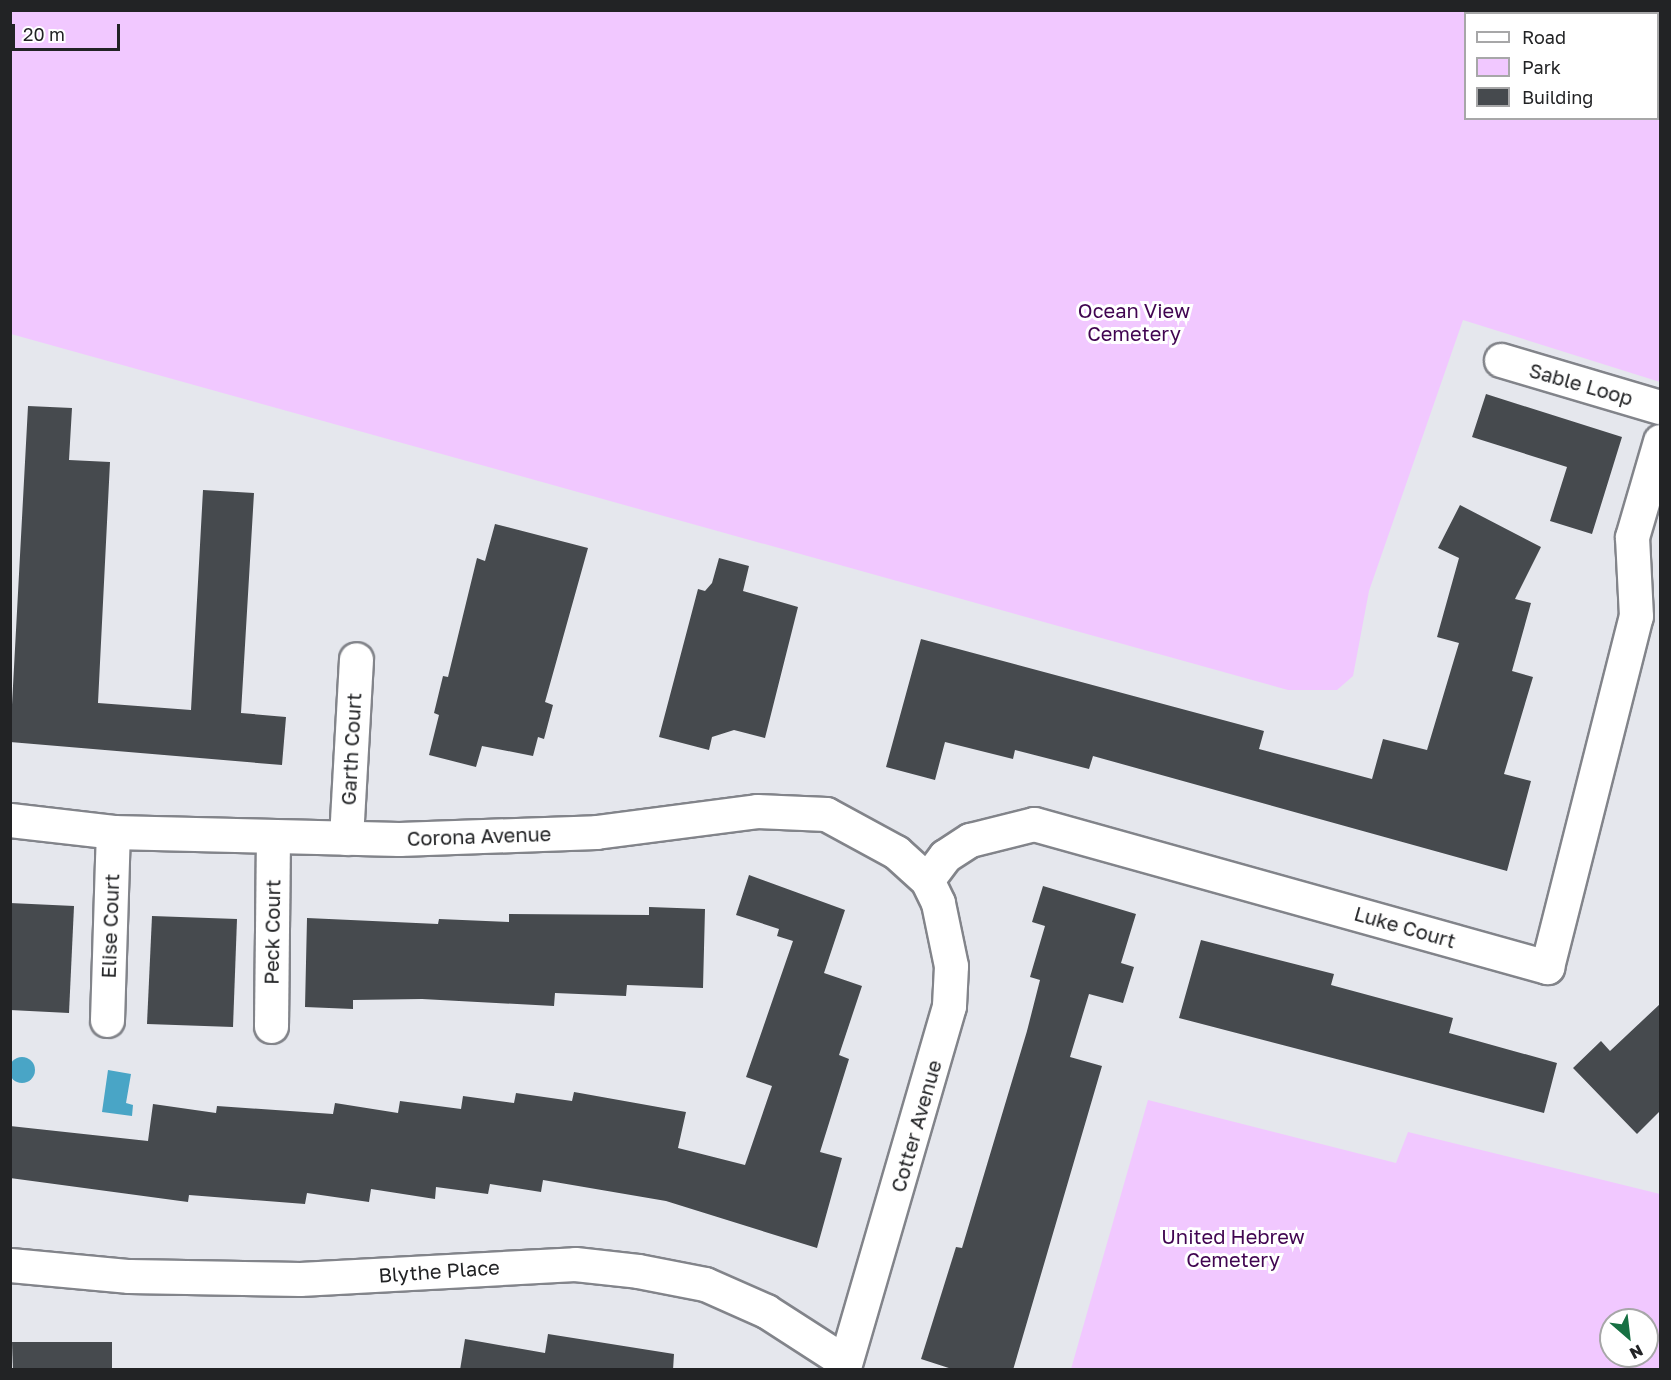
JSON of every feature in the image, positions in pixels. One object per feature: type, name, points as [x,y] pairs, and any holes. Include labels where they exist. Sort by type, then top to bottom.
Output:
[{"type":"street","name":"Sable Loop","points":[[1501,360],[1660,407]]},
{"type":"street","points":[[1648,613],[1632,537],[1660,441]]},
{"type":"street","name":"Luke Court","points":[[927,880],[945,856],[970,840],[1034,824],[1547,967],[1648,613]]},
{"type":"street","name":"Garth Court","points":[[346,838],[356,659]]},
{"type":"street","name":"Corona Avenue","points":[[10,820],[113,832],[273,839],[499,837],[758,811],[825,814],[896,852],[927,880]]},
{"type":"street","name":"Elise Court","points":[[107,1020],[113,832]]},
{"type":"street","name":"Peck Court","points":[[271,1026],[273,839]]},
{"type":"street","name":"Cotter Avenue","points":[[844,1366],[949,1006],[951,966],[927,880]]},
{"type":"street","name":"Blythe Place","points":[[10,1265],[129,1276],[300,1279],[575,1264],[638,1271],[705,1284],[766,1311],[844,1366]]},
{"type":"green space","name":"Ocean View Cemetery","points":[[11,10],[1660,11],[1660,382],[1463,320],[1369,591],[1353,676],[1337,690],[1288,690],[11,334]]},
{"type":"green space","name":"United Hebrew Cemetery","points":[[1148,1100],[1396,1163],[1408,1132],[1660,1194],[1660,1369],[1071,1369]]},
{"type":"water","points":[[22,1057],[31,1061],[35,1070],[31,1079],[22,1083],[13,1079],[9,1070],[13,1061]]},
{"type":"water","points":[[108,1070],[131,1074],[126,1103],[133,1105],[132,1116],[102,1112]]},
{"type":"building","points":[[1486,394],[1622,437],[1592,534],[1550,521],[1567,467],[1472,437]]},
{"type":"building","points":[[28,406],[72,408],[69,460],[110,462],[98,703],[191,710],[203,490],[254,493],[241,713],[286,717],[282,765],[10,742]]},
{"type":"building","points":[[1460,505],[1541,547],[1515,599],[1531,603],[1512,671],[1533,677],[1504,774],[1531,781],[1507,871],[1093,756],[1089,769],[1015,750],[1013,759],[945,742],[935,780],[886,767],[921,639],[1264,731],[1259,749],[1372,779],[1383,739],[1427,750],[1459,643],[1437,637],[1459,558],[1438,548]]},
{"type":"building","points":[[495,524],[588,548],[545,702],[553,705],[544,739],[538,737],[533,756],[482,746],[476,767],[429,755],[439,715],[434,713],[443,676],[448,677],[477,558],[485,561]]},
{"type":"building","points":[[719,558],[749,566],[743,591],[798,607],[765,738],[734,730],[712,737],[709,750],[659,737],[698,589],[705,591],[712,583]]},
{"type":"building","points":[[749,875],[845,910],[824,973],[862,986],[839,1055],[849,1059],[820,1152],[842,1158],[817,1248],[666,1201],[543,1180],[541,1192],[490,1184],[488,1194],[436,1187],[435,1199],[371,1189],[369,1202],[307,1193],[305,1204],[189,1195],[188,1202],[10,1178],[10,1126],[148,1141],[153,1104],[216,1113],[217,1106],[333,1114],[335,1103],[398,1113],[400,1101],[461,1109],[463,1096],[514,1103],[516,1093],[572,1101],[574,1092],[686,1112],[678,1148],[745,1165],[772,1086],[746,1077],[793,941],[777,936],[779,929],[736,915]]},
{"type":"building","points":[[1043,886],[1136,914],[1121,963],[1134,967],[1123,1003],[1089,994],[1070,1057],[1102,1066],[1013,1370],[955,1370],[921,1359],[956,1247],[962,1248],[1027,1031],[1040,980],[1030,977],[1045,926],[1032,922]]},
{"type":"building","points":[[10,903],[74,906],[69,1013],[10,1010]]},
{"type":"building","points":[[649,907],[705,909],[703,988],[627,985],[626,996],[555,993],[554,1006],[422,999],[353,1000],[353,1009],[305,1007],[307,918],[438,924],[439,919],[509,922],[509,914],[649,915]]},
{"type":"building","points":[[152,916],[237,919],[233,1027],[147,1024]]},
{"type":"building","points":[[1201,940],[1334,974],[1331,985],[1453,1018],[1449,1033],[1557,1063],[1544,1113],[1179,1018]]},
{"type":"building","points":[[1660,1004],[1660,1111],[1637,1134],[1573,1068],[1601,1041],[1610,1051]]},
{"type":"building","points":[[548,1334],[674,1354],[673,1370],[460,1370],[465,1339],[545,1353]]},
{"type":"building","points":[[12,1342],[112,1342],[112,1370],[13,1370]]}]
